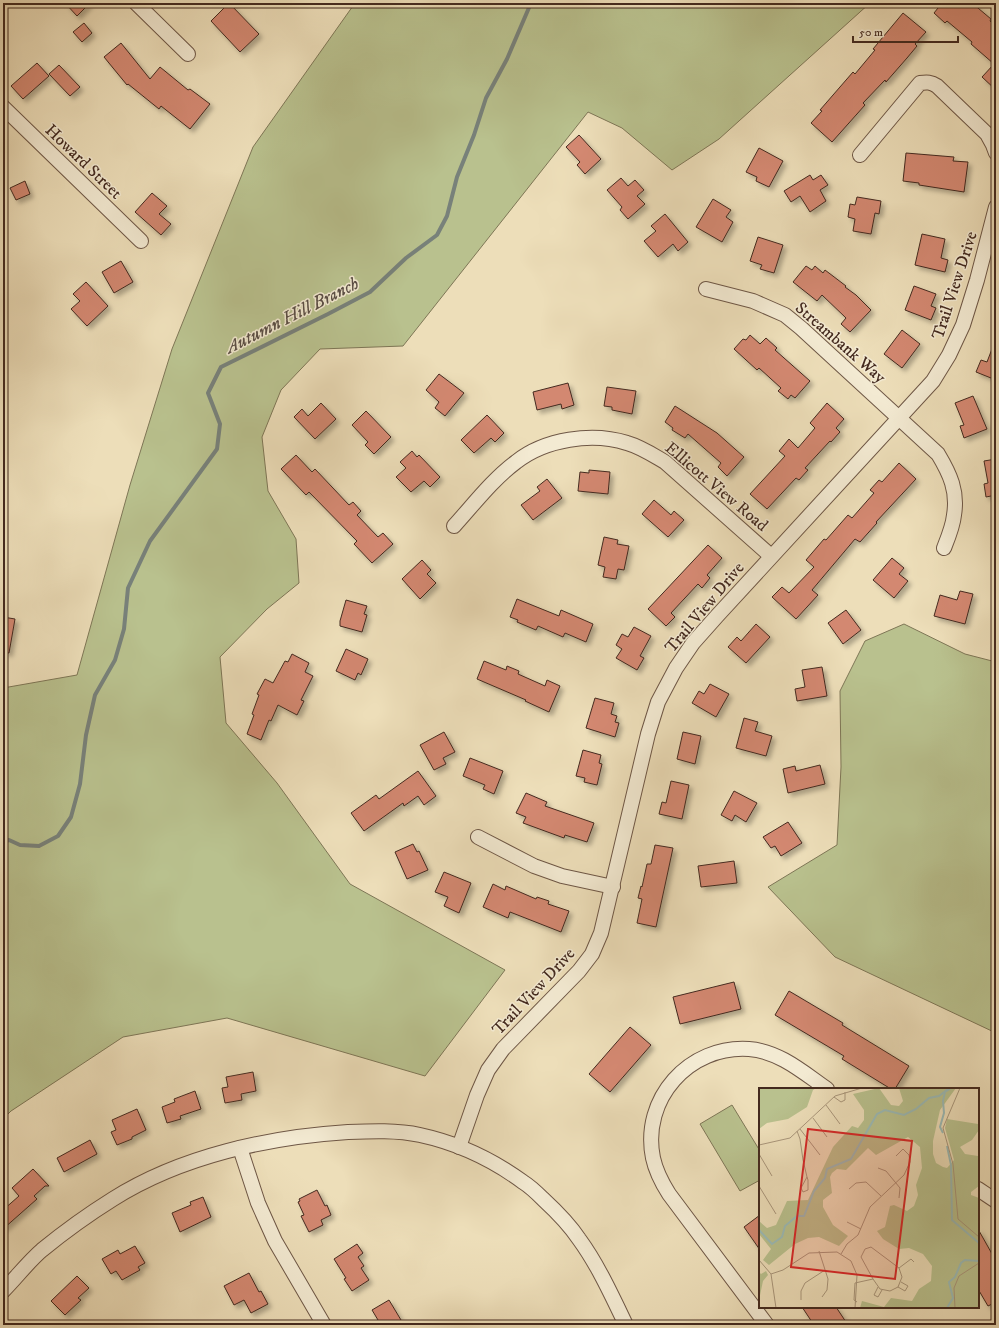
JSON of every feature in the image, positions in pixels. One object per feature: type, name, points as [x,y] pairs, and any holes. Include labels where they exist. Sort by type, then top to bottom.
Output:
[{"type":"street","points":[[136,3],[188,54]]},
{"type":"street","points":[[860,155],[920,83],[925,82],[932,83],[937,86],[987,134],[996,153]]},
{"type":"street","name":"Howard Street","points":[[3,108],[141,241]]},
{"type":"street","name":"Trail View Drive","points":[[459,1147],[477,1095],[488,1070],[503,1049],[579,971],[592,954],[601,933],[613,887],[648,734],[658,702],[676,668],[693,643],[771,556],[933,381],[950,355],[961,331],[972,297],[996,207]]},
{"type":"street","name":"Streambank Way","points":[[706,289],[753,301],[784,315],[900,418],[938,454],[949,473],[955,503],[954,516],[944,548]]},
{"type":"street","name":"Ellicott View Road","points":[[454,526],[501,474],[517,461],[537,450],[559,442],[582,438],[606,439],[627,443],[647,451],[665,462],[771,556]]},
{"type":"street","points":[[478,837],[534,866],[562,876],[613,887]]},
{"type":"street","points":[[767,1325],[669,1194],[659,1178],[653,1158],[651,1138],[654,1116],[662,1097],[674,1078],[691,1065],[709,1056],[730,1050],[750,1049],[769,1053],[787,1062],[826,1088]]},
{"type":"street","points":[[3,1291],[41,1251],[74,1226],[114,1198],[153,1178],[198,1160],[240,1148],[285,1139],[331,1133],[377,1131],[419,1135],[459,1147],[493,1163],[525,1182],[555,1210],[578,1237],[593,1260],[626,1325]]},
{"type":"street","points":[[240,1148],[258,1202],[275,1241],[319,1323]]},
{"type":"street","points":[[979,1190],[996,1201]]},
{"type":"green space","points":[[355,3],[870,3],[719,139],[672,170],[622,128],[588,112],[403,346],[320,349],[281,390],[262,437],[268,491],[296,539],[299,583],[267,609],[220,657],[226,723],[277,783],[350,884],[505,970],[425,1076],[227,1018],[123,1037],[11,1111],[3,1119],[3,688],[77,675],[130,485],[172,349],[253,147]]},
{"type":"green space","points":[[904,624],[965,654],[996,662],[996,1033],[835,957],[768,887],[837,845],[841,767],[840,691],[865,641]]},
{"type":"green space","points":[[732,1105],[759,1149],[759,1181],[740,1191],[700,1124]]},
{"type":"building","points":[[65,3],[90,3],[77,16]]},
{"type":"building","points":[[229,3],[259,34],[240,52],[211,21]]},
{"type":"building","points":[[942,3],[972,3],[991,19],[990,21],[996,27],[996,90],[982,77],[994,64],[971,44],[972,42],[947,21],[945,23],[934,13]]},
{"type":"building","points":[[903,13],[926,32],[915,44],[917,46],[907,58],[886,82],[885,80],[863,103],[865,105],[832,142],[811,123],[822,111],[820,110],[853,72],[855,74],[875,50],[873,49]]},
{"type":"building","points":[[84,23],[92,33],[82,42],[73,32]]},
{"type":"building","points":[[121,43],[150,79],[160,67],[188,90],[190,89],[210,104],[190,129],[161,106],[159,109],[128,84],[127,85],[104,57]]},
{"type":"building","points":[[37,63],[49,76],[23,99],[11,86]]},
{"type":"building","points":[[59,65],[80,87],[70,96],[49,74]]},
{"type":"building","points":[[579,135],[601,159],[585,174],[577,165],[580,162],[566,147]]},
{"type":"building","points":[[759,148],[783,161],[769,187],[756,181],[757,177],[746,172]]},
{"type":"building","points":[[906,153],[954,157],[953,161],[968,162],[964,192],[903,181]]},
{"type":"building","points":[[810,175],[813,180],[821,175],[828,185],[820,190],[826,201],[810,212],[800,196],[791,202],[784,191]]},
{"type":"building","points":[[621,178],[628,186],[635,180],[644,190],[637,196],[645,204],[628,219],[620,210],[622,207],[607,190]]},
{"type":"building","points":[[25,181],[30,194],[16,200],[10,188]]},
{"type":"building","points":[[152,193],[167,206],[159,214],[171,224],[161,235],[135,212]]},
{"type":"building","points":[[857,197],[881,201],[879,214],[875,213],[871,234],[853,231],[855,219],[848,217],[850,204],[855,205]]},
{"type":"building","points":[[713,199],[731,210],[726,217],[733,222],[722,242],[696,227]]},
{"type":"building","points":[[665,214],[688,242],[678,251],[673,244],[658,257],[644,241],[656,231],[651,226]]},
{"type":"building","points":[[922,234],[945,239],[941,258],[948,260],[945,272],[915,265]]},
{"type":"building","points":[[758,237],[783,245],[774,273],[760,269],[762,265],[750,261]]},
{"type":"building","points":[[121,261],[133,282],[114,293],[102,272]]},
{"type":"building","points":[[806,266],[812,270],[815,266],[823,273],[825,270],[846,286],[845,287],[856,295],[871,310],[850,332],[841,324],[846,318],[822,295],[817,301],[793,282]]},
{"type":"building","points":[[86,282],[108,306],[87,326],[71,309],[80,301],[73,294]]},
{"type":"building","points":[[914,286],[936,294],[931,306],[936,308],[931,320],[905,310]]},
{"type":"building","points":[[902,330],[920,344],[902,368],[884,354]]},
{"type":"building","points":[[750,335],[760,344],[766,338],[777,348],[775,350],[810,381],[795,398],[791,395],[788,399],[778,391],[781,388],[759,368],[757,370],[734,349],[743,339],[746,340]]},
{"type":"building","points":[[995,341],[996,380],[976,372],[981,360],[987,362]]},
{"type":"building","points":[[439,374],[464,393],[445,416],[435,408],[439,402],[426,390]]},
{"type":"building","points":[[568,383],[574,405],[562,409],[561,404],[537,410],[533,392]]},
{"type":"building","points":[[607,387],[636,391],[632,414],[612,410],[612,407],[604,406]]},
{"type":"building","points":[[973,396],[987,429],[964,438],[960,426],[964,425],[955,403]]},
{"type":"building","points":[[321,403],[336,419],[315,439],[294,417],[302,409],[308,416]]},
{"type":"building","points":[[827,403],[844,419],[836,428],[840,432],[805,468],[808,470],[799,480],[796,478],[767,509],[750,494],[785,456],[779,451],[789,439],[798,448],[815,428],[810,423]]},
{"type":"building","points":[[675,406],[717,433],[744,457],[727,476],[718,467],[721,463],[688,434],[685,438],[672,430],[673,428],[665,422]]},
{"type":"building","points":[[366,411],[391,437],[374,454],[365,445],[368,442],[352,425]]},
{"type":"building","points":[[487,415],[504,433],[495,442],[491,438],[474,453],[461,440]]},
{"type":"building","points":[[412,451],[417,457],[419,455],[440,477],[430,487],[424,481],[411,492],[396,477],[406,468],[400,462]]},
{"type":"building","points":[[296,455],[312,472],[315,469],[349,505],[353,502],[361,511],[357,515],[378,537],[383,533],[393,544],[372,563],[354,544],[357,541],[309,492],[306,495],[281,469]]},
{"type":"building","points":[[996,459],[996,495],[986,497],[984,484],[988,483],[984,461]]},
{"type":"building","points":[[899,463],[916,479],[876,522],[877,523],[860,542],[855,539],[812,590],[818,595],[796,619],[772,597],[782,587],[789,593],[814,567],[806,560],[848,515],[852,518],[874,493],[870,490],[879,480],[882,482]]},
{"type":"building","points":[[589,470],[610,472],[608,494],[578,491],[580,472],[589,473]]},
{"type":"building","points":[[547,479],[562,498],[533,520],[521,505],[540,491],[537,487]]},
{"type":"building","points":[[654,500],[671,515],[674,511],[684,520],[668,537],[642,514]]},
{"type":"building","points":[[604,537],[618,540],[617,544],[629,546],[624,570],[618,569],[616,579],[603,577],[605,567],[598,565]]},
{"type":"building","points":[[708,545],[722,558],[707,575],[710,578],[702,588],[698,584],[671,613],[675,617],[666,626],[648,609]]},
{"type":"building","points":[[892,558],[904,568],[899,574],[908,581],[894,598],[873,580]]},
{"type":"building","points":[[422,560],[431,570],[427,574],[436,583],[420,599],[402,579]]},
{"type":"building","points":[[960,591],[973,594],[965,624],[934,616],[940,595],[957,600]]},
{"type":"building","points":[[517,599],[559,616],[561,610],[593,624],[586,642],[565,633],[563,637],[538,626],[536,630],[517,622],[518,620],[510,617]]},
{"type":"building","points":[[346,600],[367,606],[364,614],[367,615],[362,632],[340,626]]},
{"type":"building","points":[[846,610],[861,630],[843,644],[828,623]]},
{"type":"building","points":[[3,617],[15,619],[9,653],[3,652]]},
{"type":"building","points":[[756,624],[770,637],[746,663],[728,647],[737,637],[741,641]]},
{"type":"building","points":[[634,627],[651,636],[640,656],[644,658],[637,670],[616,658],[622,649],[616,645],[622,634],[628,637]]},
{"type":"building","points":[[346,649],[368,659],[361,675],[358,673],[355,680],[336,671]]},
{"type":"building","points":[[292,654],[309,663],[305,672],[313,676],[301,700],[304,701],[297,715],[278,705],[271,721],[269,720],[261,740],[247,734],[259,695],[257,694],[265,679],[273,683],[285,661],[288,662]]},
{"type":"building","points":[[484,661],[506,670],[507,666],[519,671],[518,674],[545,686],[547,680],[560,686],[549,712],[525,701],[526,700],[477,679]]},
{"type":"building","points":[[822,667],[827,696],[797,701],[795,689],[805,687],[802,670]]},
{"type":"building","points":[[710,684],[729,694],[716,717],[692,703],[699,691],[704,694]]},
{"type":"building","points":[[595,698],[614,703],[611,714],[617,716],[615,722],[619,723],[615,737],[586,728]]},
{"type":"building","points":[[744,718],[758,722],[755,731],[772,736],[766,756],[736,748]]},
{"type":"building","points":[[444,732],[455,752],[443,758],[446,764],[434,770],[420,745]]},
{"type":"building","points":[[683,732],[701,736],[695,764],[677,759]]},
{"type":"building","points":[[583,750],[601,755],[599,763],[602,764],[597,785],[584,782],[585,778],[576,776]]},
{"type":"building","points":[[470,758],[503,771],[494,794],[483,789],[485,785],[463,776]]},
{"type":"building","points":[[820,765],[825,784],[788,793],[783,769],[795,766],[796,771]]},
{"type":"building","points":[[418,771],[436,796],[424,805],[418,796],[404,806],[403,803],[364,831],[351,813],[376,795],[379,799]]},
{"type":"building","points":[[671,781],[689,785],[682,819],[659,814],[662,802],[666,803]]},
{"type":"building","points":[[734,791],[757,803],[746,822],[735,815],[732,821],[721,815]]},
{"type":"building","points":[[526,793],[547,802],[545,806],[594,823],[587,842],[565,835],[564,838],[523,823],[526,817],[516,813]]},
{"type":"building","points":[[788,822],[802,843],[781,856],[775,846],[771,848],[763,837]]},
{"type":"building","points":[[413,844],[417,852],[419,851],[428,870],[407,879],[395,852]]},
{"type":"building","points":[[655,845],[673,848],[656,927],[637,923],[642,899],[638,898],[647,864],[651,864]]},
{"type":"building","points":[[734,861],[737,883],[701,887],[698,866]]},
{"type":"building","points":[[444,872],[471,883],[459,913],[444,906],[448,897],[435,892]]},
{"type":"building","points":[[493,884],[505,890],[506,886],[536,899],[537,897],[549,901],[548,904],[569,911],[561,932],[510,912],[508,918],[483,907]]},
{"type":"building","points":[[734,982],[741,1009],[680,1024],[673,997]]},
{"type":"building","points":[[789,991],[843,1023],[842,1025],[909,1066],[896,1088],[889,1088],[842,1059],[844,1056],[775,1015]]},
{"type":"building","points":[[630,1027],[651,1045],[610,1092],[589,1074]]},
{"type":"building","points":[[253,1072],[256,1091],[241,1094],[242,1100],[225,1103],[222,1088],[228,1087],[226,1077]]},
{"type":"building","points":[[195,1091],[201,1109],[180,1116],[181,1119],[167,1123],[162,1107],[175,1102],[174,1099]]},
{"type":"building","points":[[137,1109],[146,1130],[132,1137],[132,1139],[117,1145],[111,1132],[116,1130],[112,1120]]},
{"type":"building","points":[[90,1140],[97,1154],[64,1172],[57,1158]]},
{"type":"building","points":[[33,1169],[49,1186],[45,1186],[34,1196],[37,1199],[3,1229],[3,1210],[19,1196],[12,1188]]},
{"type":"building","points":[[317,1190],[325,1206],[327,1205],[331,1215],[321,1220],[323,1225],[309,1232],[301,1216],[304,1215],[298,1202],[300,1201],[299,1199]]},
{"type":"building","points":[[203,1197],[211,1217],[180,1232],[172,1213],[191,1205],[190,1202]]},
{"type":"building","points":[[759,1216],[759,1249],[744,1227]]},
{"type":"building","points":[[979,1231],[996,1261],[996,1302],[988,1306],[979,1291]]},
{"type":"building","points":[[357,1244],[363,1253],[358,1257],[364,1266],[361,1268],[369,1280],[352,1291],[334,1259]]},
{"type":"building","points":[[135,1246],[145,1263],[138,1267],[140,1270],[122,1280],[116,1271],[111,1274],[102,1259],[118,1250],[120,1254]]},
{"type":"building","points":[[249,1273],[259,1292],[261,1291],[268,1304],[251,1313],[244,1300],[234,1305],[224,1286]]},
{"type":"building","points":[[77,1276],[89,1288],[78,1298],[81,1300],[65,1315],[51,1301]]},
{"type":"building","points":[[389,1300],[404,1325],[381,1325],[372,1310]]},
{"type":"building","points":[[803,1308],[837,1308],[848,1325],[814,1325]]},
{"type":"waterway","name":"Autumn Hill Branch","points":[[3,842],[9,840],[20,845],[39,846],[58,836],[71,817],[80,784],[86,735],[95,695],[115,660],[124,629],[128,588],[150,541],[217,449],[220,424],[208,393],[221,367],[370,292],[406,258],[437,235],[447,216],[457,177],[474,135],[486,98],[507,59],[531,3]]}]
